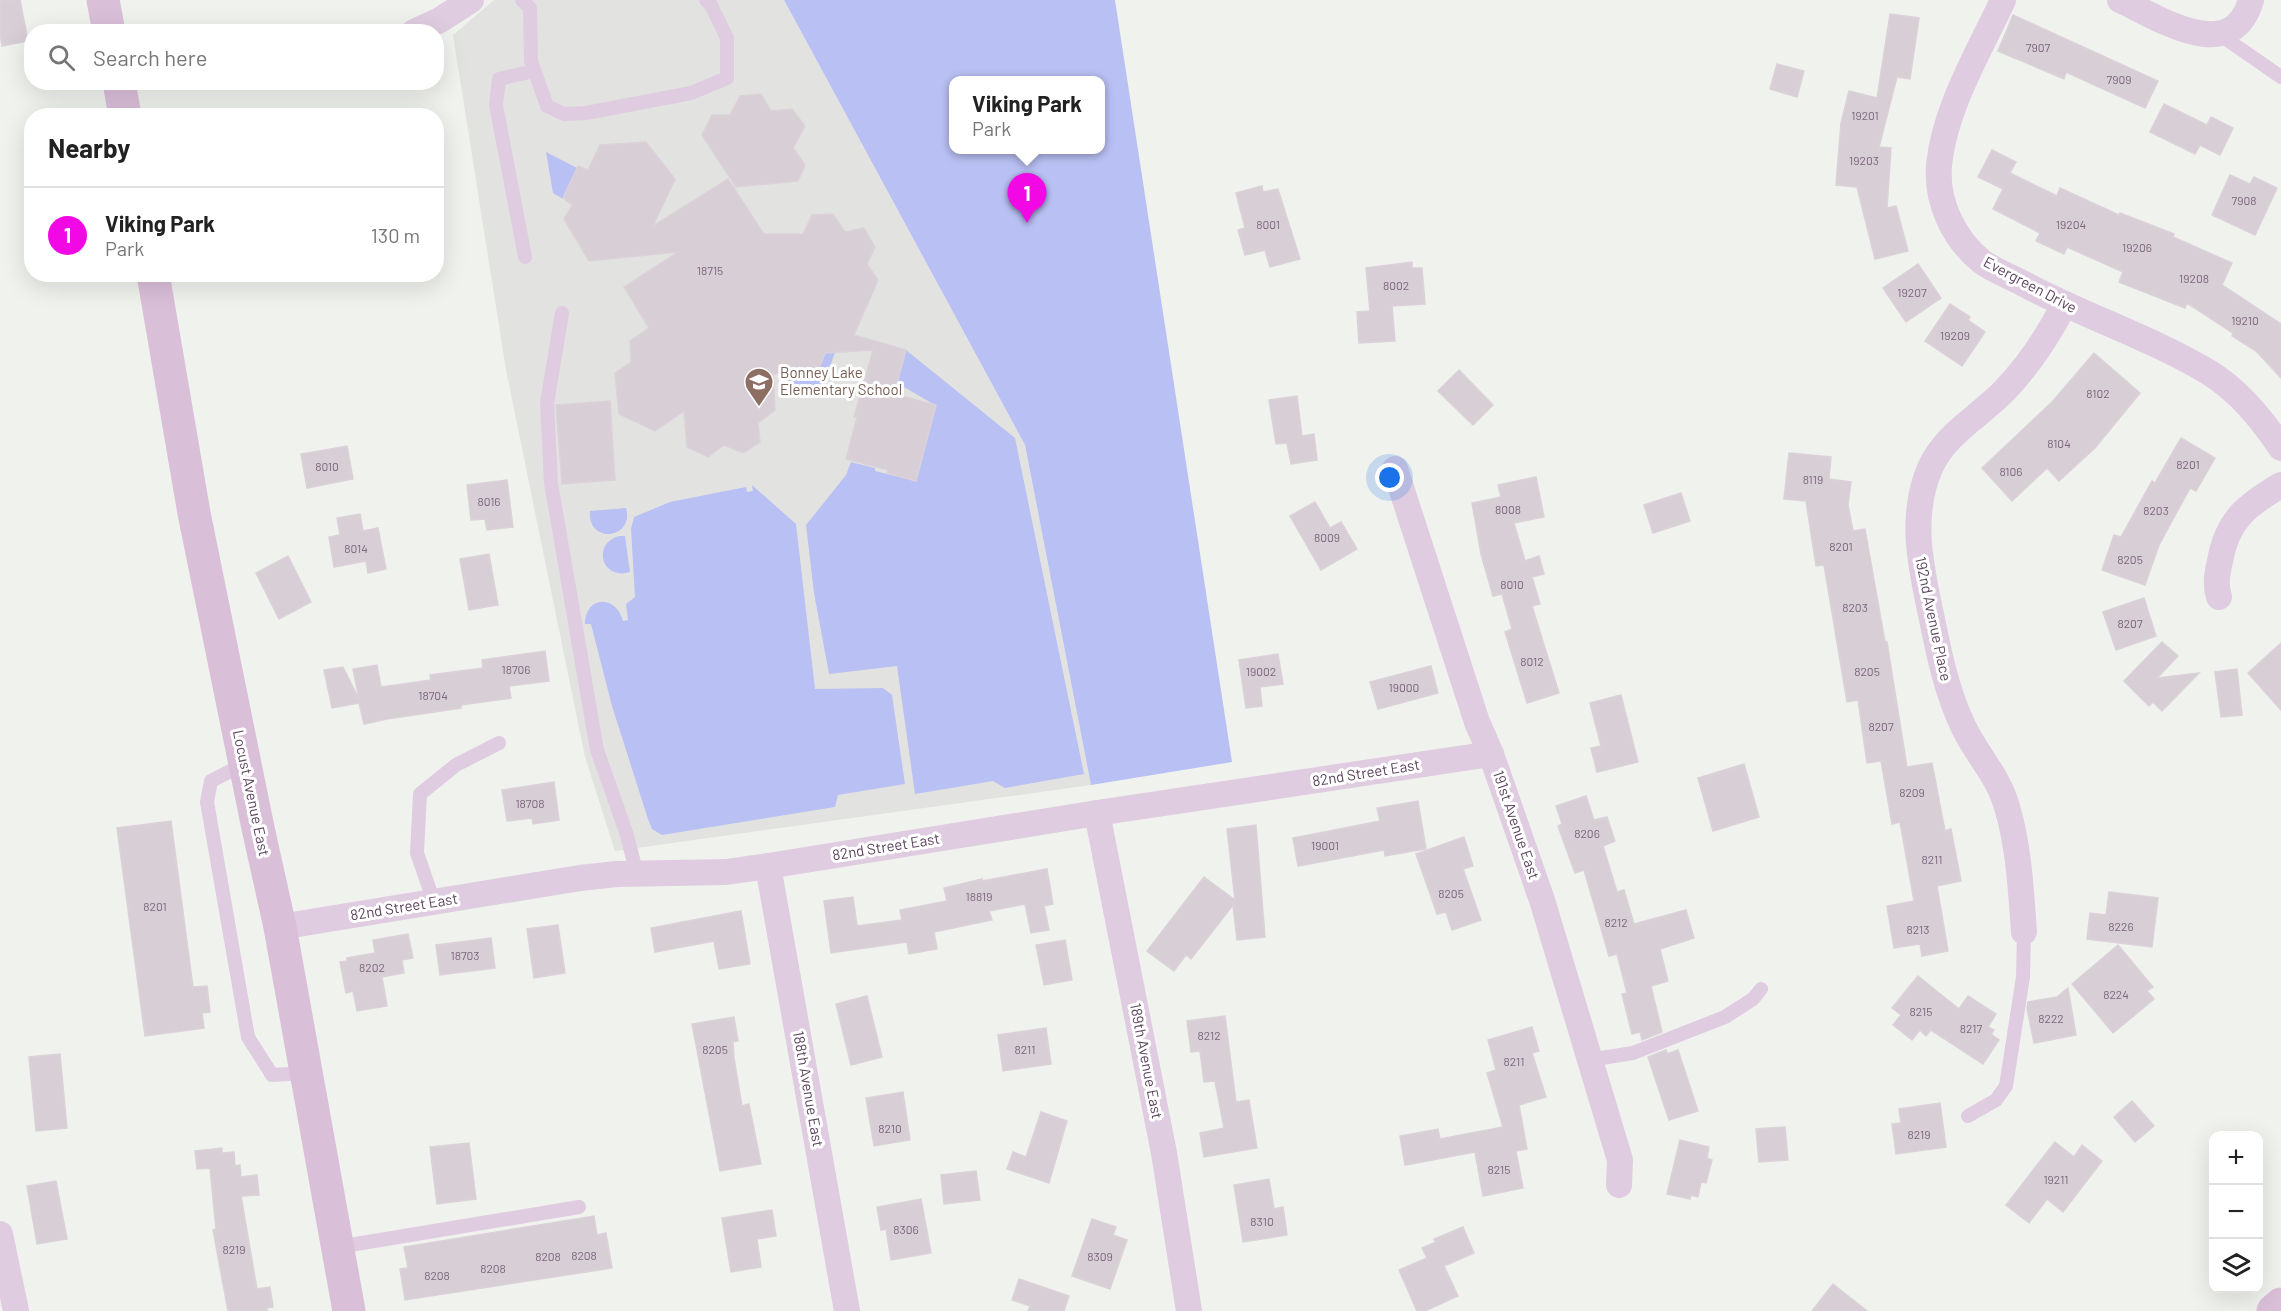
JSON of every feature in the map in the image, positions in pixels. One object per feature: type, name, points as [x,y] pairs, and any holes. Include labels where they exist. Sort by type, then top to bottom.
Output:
[{"type":"street","points":[[103,0],[108,24]]},
{"type":"street","points":[[431,24],[471,0]]},
{"type":"street","name":"Evergreen Drive","points":[[2003,0],[1957,98],[1949,121],[1939,166],[1943,208],[1954,228],[1982,261],[2064,305],[2161,348],[2211,374],[2240,396],[2256,413],[2281,448]]},
{"type":"street","points":[[2120,0],[2190,33],[2206,35],[2230,31],[2248,11],[2251,0]]},
{"type":"street","points":[[120,90],[124,108]]},
{"type":"street","name":"Locust Avenue East","points":[[154,282],[194,513],[244,764],[280,927],[349,1311]]},
{"type":"street","name":"192nd Avenue Place","points":[[2024,932],[2020,878],[2007,807],[1998,783],[1964,728],[1948,687],[1921,569],[1918,514],[1922,491],[1931,467],[1943,447],[1957,431],[2005,391],[2048,336],[2064,305]]},
{"type":"street","name":"191st Avenue East","points":[[1395,469],[1477,722],[1491,754],[1542,900],[1620,1160],[1619,1185]]},
{"type":"street","points":[[2219,597],[2215,584],[2222,545],[2230,526],[2251,503],[2281,485]]},
{"type":"street","name":"82nd Street East","points":[[280,927],[580,878],[726,872],[768,866],[1097,813],[1491,754]]},
{"type":"street","name":"189th Avenue East","points":[[1097,813],[1164,1153],[1189,1311]]},
{"type":"street","name":"188th Avenue East","points":[[768,866],[847,1311]]},
{"type":"street","points":[[0,1234],[16,1311]]},
{"type":"street","points":[[2272,1311],[2281,1304]]},
{"type":"lane","points":[[522,0],[530,8],[531,61],[534,71],[547,106],[564,114],[586,113],[692,93],[727,78],[727,38],[711,5],[706,0]]},
{"type":"lane","points":[[2219,34],[2281,77]]},
{"type":"lane","points":[[525,257],[496,105],[499,78],[534,71]]},
{"type":"lane","points":[[562,313],[547,403],[551,483],[597,750],[626,832],[637,874]]},
{"type":"lane","points":[[434,902],[417,853],[420,794],[456,765],[499,743]]},
{"type":"lane","points":[[244,764],[211,782],[207,802],[248,1037],[272,1075],[306,1073]]},
{"type":"lane","points":[[1968,1116],[1996,1100],[2006,1086],[2023,977],[2024,932]]},
{"type":"lane","points":[[1589,1060],[1633,1053],[1716,1021],[1744,1006],[1761,988]]},
{"type":"lane","points":[[338,1247],[579,1207]]},
{"type":"shaded area","name":"Bonney Lake Elementary School","points":[[494,0],[784,0],[1025,445],[1091,785],[615,851],[585,757],[506,370],[453,35]]},
{"type":"shaded area","points":[[784,0],[1115,0],[1232,762],[1091,785],[1025,445]]},
{"type":"shaded area","points":[[546,152],[577,168],[563,199],[553,193]]},
{"type":"shaded area","points":[[906,350],[1015,438],[1084,774],[1005,788],[993,781],[915,794],[897,666],[829,674],[814,593],[806,525],[846,475],[851,462],[875,468],[875,471],[916,481],[925,448],[898,441],[935,405],[897,383]]},
{"type":"shaded area","points":[[835,352],[824,384],[789,387],[776,366],[796,372],[817,371],[825,353]]},
{"type":"shaded area","points":[[752,485],[796,524],[815,689],[883,688],[892,695],[905,784],[838,795],[835,807],[662,835],[652,829],[648,819],[612,706],[591,624],[585,624],[586,615],[590,608],[601,602],[614,606],[623,621],[628,620],[626,604],[635,597],[631,529],[634,517],[670,502],[746,487],[747,492],[753,491]]},
{"type":"shaded area","points":[[626,508],[627,518],[624,526],[618,532],[602,533],[591,522],[590,511]]},
{"type":"shaded area","points":[[625,536],[630,572],[613,571],[607,567],[604,560],[605,546],[610,540]]},
{"type":"building","points":[[0,0],[20,0],[25,24],[24,42],[2,46]]},
{"type":"building","points":[[1890,14],[1919,18],[1910,79],[1897,77],[1879,147],[1891,148],[1887,208],[1896,206],[1908,251],[1875,259],[1857,187],[1836,185],[1841,123],[1849,91],[1877,98]]},
{"type":"building","points":[[2013,15],[2158,81],[2145,108],[2066,72],[2064,79],[1998,51]]},
{"type":"building","points":[[1777,64],[1804,71],[1797,97],[1770,89]]},
{"type":"building","points":[[761,94],[771,111],[792,109],[805,126],[793,148],[805,165],[798,181],[736,187],[702,135],[712,115],[730,115],[740,96]]},
{"type":"building","points":[[2164,104],[2207,125],[2211,117],[2233,128],[2220,155],[2200,145],[2195,154],[2150,132]]},
{"type":"building","points":[[646,142],[675,179],[653,226],[728,179],[764,234],[803,234],[812,215],[833,214],[845,232],[864,228],[875,247],[867,264],[878,280],[854,335],[906,350],[894,394],[936,405],[916,481],[887,473],[888,470],[846,459],[857,417],[854,417],[873,350],[825,353],[818,371],[773,374],[775,410],[758,423],[760,442],[743,453],[724,445],[708,457],[687,447],[684,411],[655,431],[619,414],[615,373],[631,362],[630,341],[649,328],[624,287],[678,252],[589,261],[564,219],[572,205],[563,198],[578,166],[588,170],[600,145]]},
{"type":"building","points":[[1992,150],[2016,162],[2010,173],[2057,196],[2060,188],[2119,215],[2120,213],[2174,234],[2173,237],[2232,263],[2222,285],[2281,324],[2281,378],[2256,351],[2187,303],[2185,308],[2119,282],[2123,272],[2067,247],[2064,254],[2036,241],[2040,233],[1993,209],[2003,189],[1978,177]]},
{"type":"building","points":[[2230,175],[2250,184],[2254,177],[2277,188],[2255,235],[2212,215]]},
{"type":"building","points":[[1262,186],[1263,192],[1278,189],[1300,259],[1270,267],[1265,250],[1245,255],[1238,230],[1245,228],[1236,193]]},
{"type":"building","points":[[1412,262],[1412,268],[1422,268],[1425,304],[1392,306],[1395,341],[1359,343],[1357,312],[1370,311],[1366,268]]},
{"type":"building","points":[[1918,264],[1941,298],[1906,322],[1883,288]]},
{"type":"building","points":[[1950,304],[1970,317],[1968,320],[1985,332],[1962,366],[1925,341]]},
{"type":"building","points":[[2094,353],[2140,393],[2095,448],[2059,481],[2047,468],[2012,501],[1982,468],[2052,402]]},
{"type":"building","points":[[1459,370],[1493,405],[1473,425],[1438,391]]},
{"type":"building","points":[[1297,396],[1302,436],[1314,434],[1317,460],[1291,464],[1287,443],[1276,444],[1269,400]]},
{"type":"building","points":[[610,401],[615,480],[562,484],[556,405]]},
{"type":"building","points":[[2181,438],[2215,458],[2196,491],[2190,488],[2159,545],[2145,585],[2102,570],[2114,535],[2121,537],[2152,481],[2155,483]]},
{"type":"building","points":[[347,446],[353,479],[307,488],[301,454]]},
{"type":"building","points":[[1789,453],[1831,457],[1829,479],[1851,482],[1848,505],[1853,531],[1865,529],[1885,642],[1887,642],[1907,767],[1932,763],[1945,831],[1951,829],[1961,881],[1937,886],[1948,951],[1922,956],[1920,944],[1894,948],[1887,906],[1914,901],[1900,822],[1892,824],[1881,761],[1867,763],[1858,700],[1847,702],[1824,565],[1816,566],[1806,501],[1784,499]]},
{"type":"building","points":[[1536,477],[1544,517],[1514,523],[1525,561],[1539,556],[1544,574],[1532,577],[1540,604],[1532,606],[1559,693],[1527,703],[1505,632],[1512,629],[1502,594],[1493,596],[1481,554],[1472,503],[1501,497],[1498,485]]},
{"type":"building","points":[[507,480],[513,527],[487,530],[485,519],[471,520],[467,485]]},
{"type":"building","points":[[1681,493],[1690,521],[1653,533],[1644,505]]},
{"type":"building","points":[[1315,502],[1330,528],[1341,522],[1357,549],[1321,570],[1290,516]]},
{"type":"building","points":[[360,514],[363,531],[378,528],[386,569],[368,573],[366,561],[334,567],[329,537],[340,535],[337,518]]},
{"type":"building","points":[[489,554],[498,605],[469,610],[460,559]]},
{"type":"building","points":[[288,556],[311,602],[279,619],[256,573]]},
{"type":"building","points":[[2144,598],[2156,636],[2116,650],[2103,612]]},
{"type":"building","points":[[2162,642],[2178,656],[2157,678],[2199,673],[2162,711],[2153,702],[2149,706],[2124,681]]},
{"type":"building","points":[[2281,643],[2281,710],[2248,673]]},
{"type":"building","points":[[545,651],[549,681],[509,686],[511,698],[461,705],[461,708],[364,724],[359,703],[332,708],[324,670],[343,667],[359,699],[353,669],[377,665],[381,687],[431,680],[430,675],[483,668],[482,660]]},
{"type":"building","points":[[1278,654],[1283,684],[1260,687],[1262,706],[1246,708],[1239,660]]},
{"type":"building","points":[[1431,666],[1438,693],[1378,709],[1370,682]]},
{"type":"building","points":[[2237,669],[2242,715],[2221,717],[2215,672]]},
{"type":"building","points":[[1621,695],[1638,762],[1597,772],[1591,748],[1601,746],[1590,703]]},
{"type":"building","points":[[1744,764],[1759,817],[1713,831],[1698,778]]},
{"type":"building","points":[[554,782],[559,820],[533,824],[532,818],[507,821],[502,790]]},
{"type":"building","points":[[1586,796],[1594,820],[1607,817],[1615,841],[1603,846],[1617,892],[1624,890],[1634,924],[1686,910],[1694,938],[1660,949],[1668,981],[1651,986],[1662,1032],[1642,1040],[1640,1032],[1632,1034],[1622,994],[1627,993],[1617,954],[1609,956],[1584,870],[1575,873],[1558,826],[1562,824],[1556,806]]},
{"type":"building","points":[[1418,801],[1426,849],[1385,856],[1384,850],[1298,866],[1293,838],[1380,821],[1377,808]]},
{"type":"building","points":[[171,821],[193,987],[207,986],[210,1012],[202,1013],[204,1028],[145,1036],[117,828]]},
{"type":"building","points":[[1256,825],[1265,937],[1237,940],[1233,905],[1191,959],[1186,955],[1174,971],[1147,951],[1204,877],[1235,900],[1227,829]]},
{"type":"building","points":[[1464,837],[1473,866],[1463,869],[1481,920],[1452,930],[1446,912],[1437,914],[1416,854]]},
{"type":"building","points":[[1047,869],[1053,904],[1044,906],[1049,930],[1031,933],[1025,904],[989,911],[992,920],[934,932],[937,949],[909,954],[907,942],[831,953],[824,901],[853,897],[857,926],[902,920],[900,910],[947,901],[944,888],[982,879],[982,881]]},
{"type":"building","points":[[2109,892],[2158,898],[2152,947],[2087,939],[2090,913],[2106,915]]},
{"type":"building","points":[[741,911],[750,964],[719,969],[714,941],[655,952],[651,928]]},
{"type":"building","points":[[558,925],[565,973],[534,978],[527,929]]},
{"type":"building","points":[[408,934],[413,958],[402,960],[404,973],[382,977],[387,1006],[357,1011],[353,991],[346,993],[340,962],[347,961],[347,958],[375,953],[373,940]]},
{"type":"building","points":[[491,938],[495,968],[440,975],[436,945]]},
{"type":"building","points":[[1065,940],[1072,980],[1044,985],[1036,945]]},
{"type":"building","points":[[2118,945],[2153,987],[2147,991],[2154,999],[2113,1033],[2072,984]]},
{"type":"building","points":[[1918,976],[1959,1009],[1968,996],[1996,1014],[1988,1027],[1994,1030],[1991,1034],[1999,1040],[1983,1064],[1931,1030],[1926,1036],[1920,1030],[1912,1040],[1893,1025],[1901,1015],[1892,1008]]},
{"type":"building","points":[[2068,988],[2076,1035],[2034,1043],[2027,1008],[2028,1002],[2057,997]]},
{"type":"building","points":[[867,996],[882,1057],[851,1065],[836,1004]]},
{"type":"building","points":[[1225,1016],[1236,1102],[1249,1100],[1257,1148],[1204,1157],[1200,1133],[1224,1128],[1215,1081],[1204,1082],[1200,1051],[1191,1052],[1187,1021]]},
{"type":"building","points":[[734,1017],[738,1041],[733,1042],[734,1058],[742,1106],[749,1104],[761,1164],[720,1171],[692,1024]]},
{"type":"building","points":[[1532,1027],[1539,1051],[1532,1053],[1546,1097],[1519,1105],[1527,1149],[1516,1151],[1523,1188],[1483,1196],[1475,1152],[1405,1165],[1400,1136],[1438,1129],[1440,1139],[1503,1127],[1487,1073],[1496,1070],[1488,1040]]},
{"type":"building","points":[[1046,1028],[1051,1064],[1003,1071],[998,1035]]},
{"type":"building","points":[[1666,1050],[1667,1054],[1678,1050],[1698,1111],[1669,1120],[1648,1057]]},
{"type":"building","points":[[60,1054],[67,1128],[36,1131],[29,1057]]},
{"type":"building","points":[[903,1092],[910,1140],[874,1146],[866,1098]]},
{"type":"building","points":[[2132,1101],[2154,1126],[2135,1142],[2114,1117]]},
{"type":"building","points":[[1940,1103],[1946,1147],[1896,1154],[1892,1124],[1901,1123],[1899,1109]]},
{"type":"building","points":[[1041,1112],[1067,1121],[1049,1183],[1007,1169],[1013,1152],[1026,1157]]},
{"type":"building","points":[[1785,1127],[1788,1160],[1759,1162],[1756,1129]]},
{"type":"building","points":[[1680,1140],[1709,1147],[1707,1158],[1712,1160],[1706,1183],[1701,1182],[1698,1197],[1691,1195],[1690,1199],[1667,1194]]},
{"type":"building","points":[[2055,1142],[2074,1157],[2082,1145],[2102,1161],[2063,1212],[2047,1199],[2029,1223],[2006,1205]]},
{"type":"building","points":[[469,1143],[476,1199],[437,1204],[430,1147]]},
{"type":"building","points":[[222,1148],[222,1153],[234,1152],[235,1166],[240,1165],[241,1177],[257,1175],[259,1195],[241,1196],[257,1289],[270,1287],[273,1307],[267,1308],[267,1311],[228,1311],[213,1230],[216,1229],[210,1168],[197,1169],[195,1151]]},
{"type":"building","points":[[976,1171],[980,1200],[944,1204],[941,1175]]},
{"type":"building","points":[[1269,1179],[1274,1209],[1283,1207],[1287,1235],[1243,1242],[1234,1185]]},
{"type":"building","points":[[56,1181],[67,1239],[37,1244],[27,1186]]},
{"type":"building","points":[[921,1199],[931,1253],[891,1260],[886,1229],[881,1230],[877,1207]]},
{"type":"building","points":[[772,1210],[776,1236],[757,1239],[761,1267],[731,1272],[722,1218]]},
{"type":"building","points":[[594,1216],[597,1235],[606,1233],[612,1268],[405,1300],[400,1269],[408,1268],[404,1247]]},
{"type":"building","points":[[1092,1219],[1116,1227],[1113,1235],[1127,1240],[1110,1289],[1072,1276]]},
{"type":"building","points":[[1463,1227],[1474,1253],[1444,1266],[1458,1296],[1425,1311],[1417,1311],[1399,1270],[1427,1258],[1422,1248],[1436,1242],[1434,1239]]},
{"type":"building","points":[[1019,1279],[1069,1296],[1064,1311],[1028,1311],[1030,1306],[1012,1300]]},
{"type":"building","points":[[1833,1284],[1867,1311],[1812,1311]]},
{"type":"place","name":"Viking Park","points":[[1027,223]]},
{"type":"place","name":"Bonney Lake Elementary School","points":[[759,408]]}]
